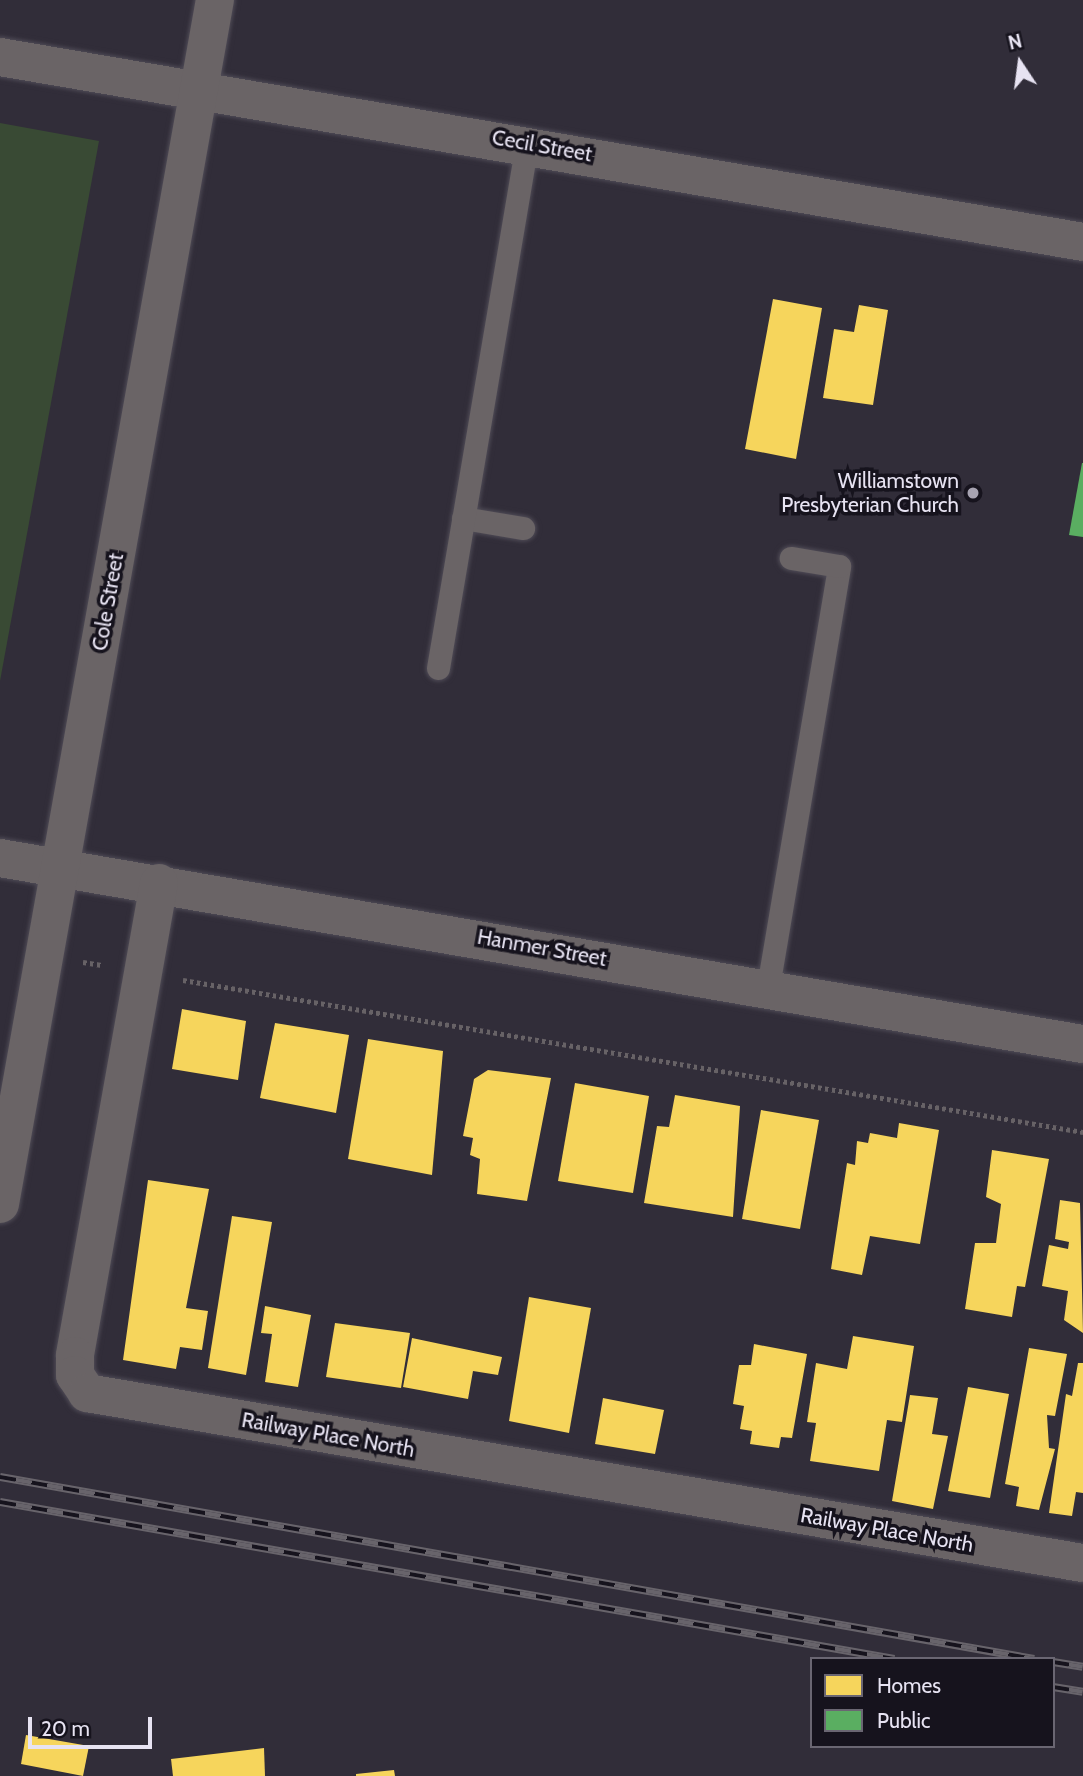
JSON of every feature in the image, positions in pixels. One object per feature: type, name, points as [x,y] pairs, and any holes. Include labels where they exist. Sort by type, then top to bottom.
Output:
[{"type":"street","name":"Cole Street","points":[[0,1204],[215,0]]},
{"type":"street","name":"Cecil Street","points":[[0,57],[527,143],[1083,242]]},
{"type":"street","name":"Hanmer Street","points":[[0,858],[768,987],[1083,1044]]},
{"type":"street","name":"Railway Place North","points":[[159,883],[145,974],[75,1356],[75,1376],[87,1394],[1083,1563]]},
{"type":"lane","points":[[438,668],[527,143]]},
{"type":"lane","points":[[463,518],[523,528]]},
{"type":"lane","points":[[768,987],[839,566],[791,558]]},
{"type":"path","points":[[45,956],[1083,1132]]},
{"type":"green space","points":[[0,123],[99,141],[0,681]]},
{"type":"building: Homes","points":[[773,299],[822,308],[796,459],[745,449]]},
{"type":"building: Homes","points":[[859,305],[888,310],[873,405],[823,398],[834,329],[854,332]]},
{"type":"building: Homes","points":[[182,1009],[246,1021],[238,1080],[172,1069]]},
{"type":"building: Homes","points":[[275,1023],[349,1035],[336,1113],[260,1098]]},
{"type":"building: Homes","points":[[368,1039],[443,1051],[432,1175],[348,1159]]},
{"type":"building: Homes","points":[[488,1070],[551,1078],[527,1201],[477,1194],[480,1159],[470,1155],[473,1138],[463,1136],[474,1079]]},
{"type":"building: Homes","points":[[575,1083],[649,1096],[633,1193],[558,1181]]},
{"type":"building: Homes","points":[[675,1095],[740,1106],[733,1217],[644,1203],[657,1126],[669,1127]]},
{"type":"building: Homes","points":[[761,1110],[819,1120],[800,1229],[742,1219]]},
{"type":"building: Homes","points":[[899,1123],[939,1130],[920,1244],[870,1236],[862,1275],[831,1269],[847,1163],[855,1165],[857,1141],[868,1143],[870,1133],[897,1138]]},
{"type":"building: Homes","points":[[992,1150],[1049,1159],[1025,1287],[1017,1286],[1012,1317],[965,1309],[975,1243],[996,1243],[1001,1204],[986,1197]]},
{"type":"building: Homes","points":[[148,1180],[209,1189],[186,1308],[208,1311],[202,1350],[180,1347],[176,1369],[123,1360]]},
{"type":"building: Homes","points":[[1060,1200],[1080,1203],[1083,1333],[1064,1320],[1068,1291],[1042,1286],[1049,1245],[1068,1249],[1069,1242],[1055,1239]]},
{"type":"building: Homes","points":[[232,1216],[272,1222],[246,1375],[208,1368]]},
{"type":"building: Homes","points":[[529,1297],[591,1308],[569,1433],[509,1421]]},
{"type":"building: Homes","points":[[265,1306],[311,1315],[298,1387],[265,1382],[272,1334],[261,1333]]},
{"type":"building: Homes","points":[[335,1323],[410,1333],[401,1388],[326,1377]]},
{"type":"building: Homes","points":[[853,1336],[914,1346],[902,1422],[887,1420],[879,1471],[810,1461],[816,1423],[807,1422],[816,1363],[847,1369]]},
{"type":"building: Homes","points":[[412,1338],[502,1357],[498,1375],[473,1371],[468,1399],[403,1387]]},
{"type":"building: Homes","points":[[754,1344],[807,1354],[792,1438],[781,1437],[779,1448],[750,1444],[752,1431],[740,1429],[744,1406],[733,1404],[739,1365],[751,1365]]},
{"type":"building: Homes","points":[[1029,1348],[1067,1354],[1055,1416],[1047,1415],[1049,1448],[1055,1449],[1039,1510],[1016,1506],[1019,1487],[1005,1484]]},
{"type":"building: Homes","points":[[1078,1363],[1083,1363],[1083,1493],[1076,1492],[1072,1516],[1049,1513],[1066,1394],[1072,1396]]},
{"type":"building: Homes","points":[[968,1387],[1009,1394],[990,1498],[948,1491]]},
{"type":"building: Homes","points":[[910,1395],[938,1398],[932,1434],[948,1436],[933,1509],[892,1501]]},
{"type":"building: Homes","points":[[603,1398],[664,1410],[655,1454],[595,1444]]},
{"type":"building: Homes","points":[[26,1735],[89,1746],[83,1776],[21,1764]]},
{"type":"building: Homes","points":[[264,1748],[265,1776],[173,1776],[171,1759]]},
{"type":"building: Homes","points":[[394,1770],[395,1776],[356,1776],[356,1774]]},
{"type":"building: Public","points":[[1083,463],[1083,537],[1069,535]]},
{"type":"railway","points":[[0,1477],[1023,1657]]},
{"type":"railway","points":[[0,1502],[883,1657]]},
{"type":"railway","points":[[1055,1662],[1083,1667]]},
{"type":"railway","points":[[1055,1687],[1083,1692]]},
{"type":"place","name":"Williamstown Presbyterian Church","points":[[973,493]]}]
